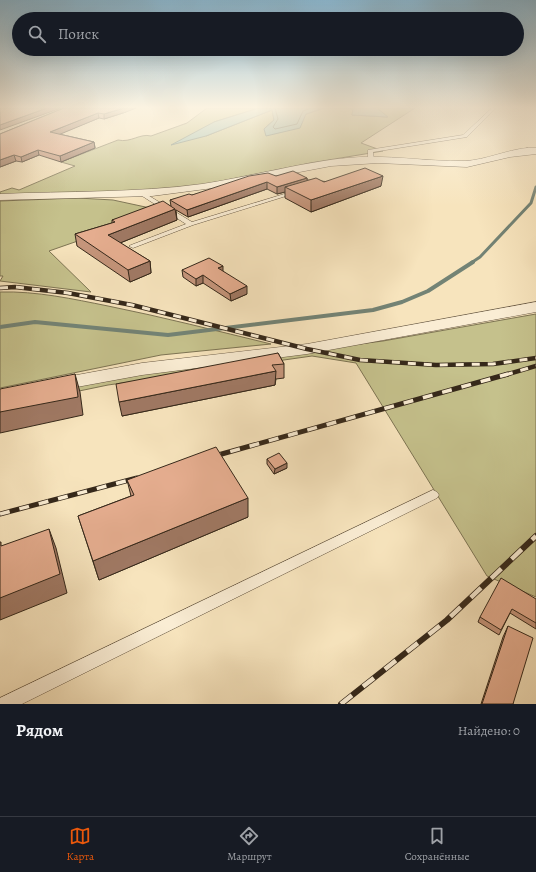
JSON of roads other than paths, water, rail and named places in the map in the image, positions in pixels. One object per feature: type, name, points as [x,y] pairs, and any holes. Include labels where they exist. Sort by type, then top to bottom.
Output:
[{"type":"street","points":[[0,197],[142,193],[203,187],[330,163],[371,160],[467,164],[482,162],[515,152],[536,151]]},
{"type":"street","points":[[38,388],[142,369],[307,349],[536,307]]},
{"type":"lane","points":[[371,160],[370,151],[434,141]]},
{"type":"lane","points":[[133,246],[191,224],[305,189]]},
{"type":"lane","points":[[142,193],[191,224]]},
{"type":"lane","points":[[5,704],[433,495]]},
{"type":"water","points":[[179,141],[187,141],[171,145]]},
{"type":"waterway","points":[[471,263],[480,257],[531,203],[536,187]]},
{"type":"waterway","points":[[0,327],[35,322],[168,335],[373,310],[402,302],[428,291],[473,262]]},
{"type":"railway","points":[[0,288],[15,287],[68,293],[132,305],[307,349],[360,360],[436,365],[493,364],[536,358]]},
{"type":"railway","points":[[505,375],[536,366]]},
{"type":"railway","points":[[211,457],[508,374]]},
{"type":"railway","points":[[0,514],[137,478]]},
{"type":"railway","points":[[341,704],[447,620],[536,536]]}]
